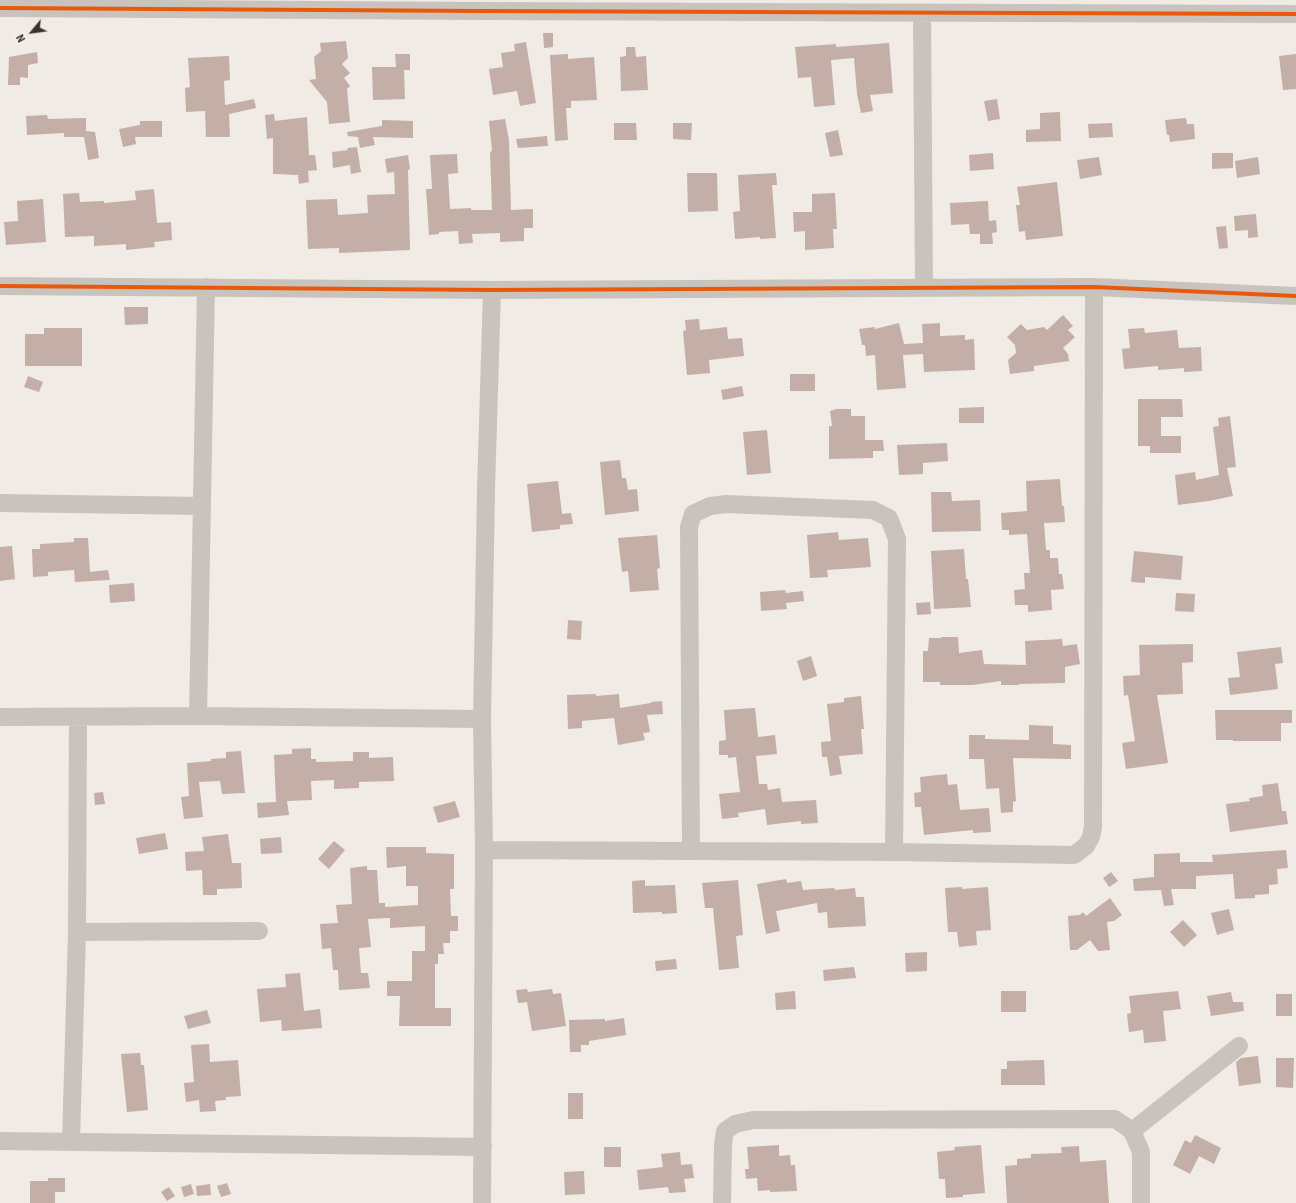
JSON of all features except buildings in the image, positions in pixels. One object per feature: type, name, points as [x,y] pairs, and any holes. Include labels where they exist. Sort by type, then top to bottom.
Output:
[{"type":"street","points":[[0,8],[1296,14]]},
{"type":"street","points":[[922,13],[924,288]]},
{"type":"street","points":[[0,286],[492,290],[1094,287],[1296,296]]},
{"type":"street","points":[[198,716],[206,287]]},
{"type":"street","points":[[484,850],[894,852],[1074,856],[1086,846],[1091,838],[1093,827],[1094,287]]},
{"type":"street","points":[[482,1203],[484,850],[482,719],[486,490],[492,290]]},
{"type":"street","points":[[0,502],[202,506]]},
{"type":"street","points":[[692,851],[689,527],[693,514],[710,506],[726,504],[873,510],[889,518],[897,539],[894,852]]},
{"type":"street","points":[[0,717],[198,716],[482,719]]},
{"type":"street","points":[[71,1142],[77,932],[78,717]]},
{"type":"street","points":[[77,932],[259,931]]},
{"type":"street","points":[[1132,1131],[1239,1046]]},
{"type":"street","points":[[722,1203],[723,1145],[725,1131],[735,1124],[753,1120],[1115,1119],[1132,1131],[1141,1152],[1141,1203]]},
{"type":"street","points":[[0,1141],[483,1147]]},
{"type":"cycle path","points":[[0,8],[1296,14]]},
{"type":"cycle path","points":[[0,286],[492,290],[1094,287],[1296,296]]}]
